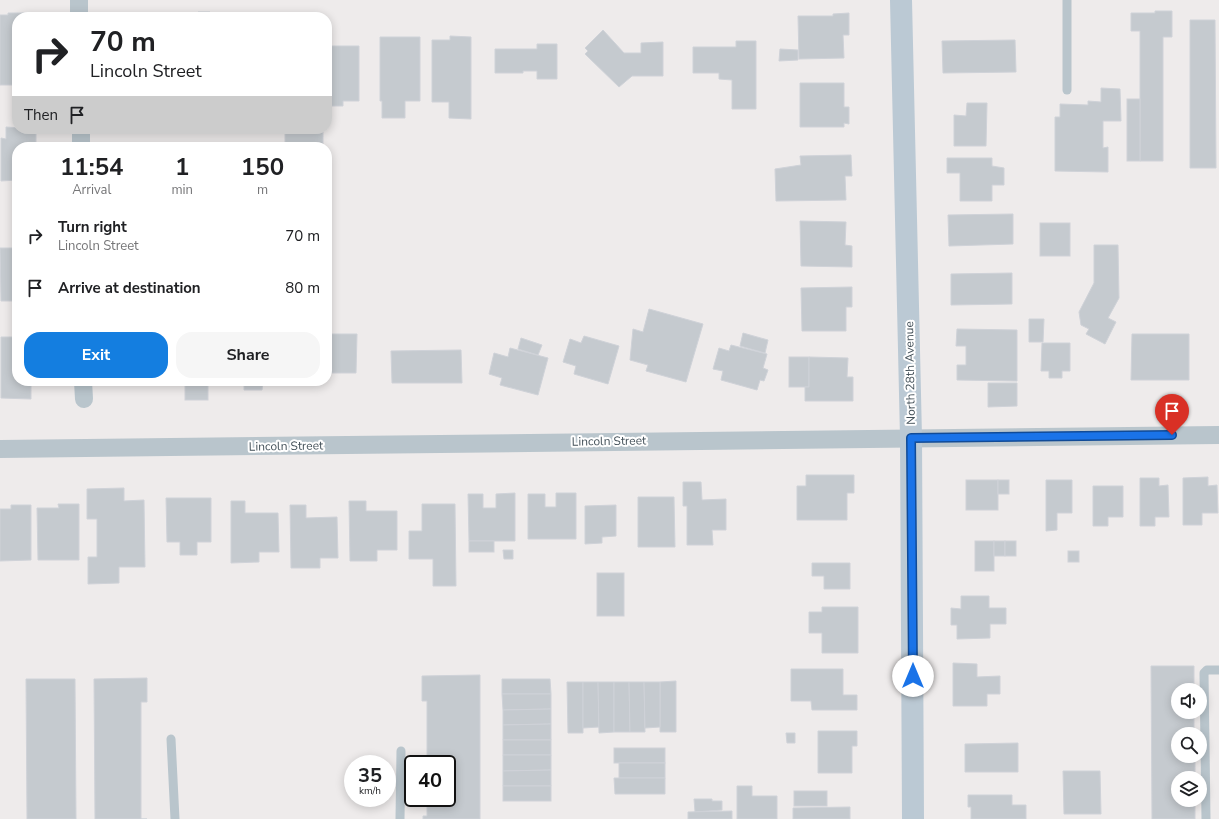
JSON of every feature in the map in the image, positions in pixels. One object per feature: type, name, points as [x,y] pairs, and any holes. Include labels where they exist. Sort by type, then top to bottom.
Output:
[{"type":"street","points":[[79,0],[79,12]]},
{"type":"street","name":"North 28th Avenue","points":[[901,0],[911,438],[914,819]]},
{"type":"street","points":[[83,386],[84,399]]},
{"type":"street","name":"Lincoln Street","points":[[0,449],[1219,435]]},
{"type":"lane","points":[[1066,90],[1067,0]]},
{"type":"lane","points":[[1206,819],[1204,673],[1207,670],[1219,670]]},
{"type":"lane","points":[[171,739],[175,819]]},
{"type":"lane","points":[[400,819],[401,751]]},
{"type":"building","points":[[1155,11],[1172,11],[1172,37],[1163,37],[1163,161],[1140,161],[1140,31],[1131,31],[1131,13],[1155,13]]},
{"type":"building","points":[[8,13],[12,13],[12,85],[0,85],[0,15],[8,15]]},
{"type":"building","points":[[849,13],[849,35],[843,35],[844,58],[799,59],[798,16],[833,16],[833,14]]},
{"type":"building","points":[[1190,20],[1215,20],[1216,168],[1190,168]]},
{"type":"building","points":[[603,30],[624,53],[641,53],[641,43],[663,42],[663,76],[632,76],[619,87],[585,54],[588,51],[585,48]]},
{"type":"building","points":[[450,36],[471,37],[471,119],[449,118],[449,102],[432,102],[432,40],[450,40]]},
{"type":"building","points":[[380,37],[420,37],[420,101],[405,101],[405,118],[382,118],[382,101],[380,101]]},
{"type":"building","points":[[1015,40],[1016,72],[943,73],[942,41]]},
{"type":"building","points":[[736,41],[756,41],[756,109],[732,109],[732,80],[719,79],[719,73],[693,73],[693,47],[736,47]]},
{"type":"building","points":[[537,44],[557,44],[557,79],[537,79],[537,71],[523,71],[523,73],[495,73],[495,49],[537,49]]},
{"type":"building","points":[[332,46],[359,46],[359,101],[343,101],[343,106],[332,106]]},
{"type":"building","points":[[780,49],[798,50],[798,60],[779,61]]},
{"type":"building","points":[[800,83],[844,83],[844,107],[849,107],[849,124],[844,123],[844,127],[800,127]]},
{"type":"building","points":[[1101,88],[1120,89],[1121,121],[1103,121],[1103,148],[1108,147],[1108,172],[1055,171],[1055,117],[1060,117],[1060,104],[1088,105],[1088,101],[1101,102]]},
{"type":"building","points":[[1127,99],[1140,99],[1140,161],[1127,161]]},
{"type":"building","points":[[967,103],[987,103],[986,146],[954,146],[954,115],[966,116]]},
{"type":"building","points":[[6,127],[12,127],[12,134],[36,134],[36,142],[12,142],[12,180],[1,181],[1,138],[6,139]]},
{"type":"building","points":[[285,134],[323,134],[323,142],[285,142]]},
{"type":"building","points":[[851,155],[852,176],[845,176],[846,200],[776,201],[775,169],[801,165],[800,156]]},
{"type":"building","points":[[947,158],[992,158],[992,166],[1004,168],[1004,185],[992,185],[992,201],[960,201],[960,173],[947,173]]},
{"type":"building","points":[[1013,214],[1013,244],[949,246],[948,215]]},
{"type":"building","points":[[800,221],[846,222],[845,245],[852,246],[852,267],[801,266]]},
{"type":"building","points":[[1040,223],[1070,223],[1070,256],[1040,256]]},
{"type":"building","points":[[1094,245],[1118,245],[1119,298],[1108,318],[1116,322],[1105,344],[1086,334],[1089,329],[1081,325],[1079,312],[1094,283]]},
{"type":"building","points":[[0,248],[12,248],[12,301],[1,301]]},
{"type":"building","points":[[1012,273],[1012,304],[951,305],[951,274]]},
{"type":"building","points":[[852,287],[852,307],[846,307],[846,331],[802,331],[801,288]]},
{"type":"building","points":[[649,309],[703,324],[686,382],[646,371],[648,365],[630,360],[633,329],[643,332]]},
{"type":"building","points":[[1029,319],[1044,319],[1043,342],[1029,342]]},
{"type":"building","points":[[957,329],[1017,330],[1017,381],[957,380],[957,365],[966,365],[966,346],[956,346]]},
{"type":"building","points":[[743,333],[768,340],[765,353],[740,346]]},
{"type":"building","points":[[332,334],[357,334],[356,373],[332,373]]},
{"type":"building","points":[[1132,334],[1189,334],[1189,380],[1131,380]]},
{"type":"building","points":[[584,336],[619,346],[608,384],[574,374],[576,366],[563,362],[570,339],[581,343]]},
{"type":"building","points":[[1,337],[12,337],[12,386],[31,386],[31,399],[1,398]]},
{"type":"building","points":[[521,338],[542,345],[538,355],[518,349]]},
{"type":"building","points":[[1042,343],[1070,343],[1070,371],[1062,371],[1062,378],[1049,378],[1049,371],[1041,371]]},
{"type":"building","points":[[731,345],[767,354],[763,368],[768,370],[764,381],[760,380],[757,390],[721,380],[723,371],[713,369],[719,348],[729,351]]},
{"type":"building","points":[[510,348],[548,358],[538,395],[500,385],[502,378],[489,374],[494,353],[508,357]]},
{"type":"building","points":[[461,350],[462,383],[392,383],[391,351]]},
{"type":"building","points":[[789,357],[809,357],[809,387],[789,387]]},
{"type":"building","points":[[809,357],[848,358],[847,377],[853,377],[853,401],[805,401],[805,387],[809,387]]},
{"type":"building","points":[[988,383],[1017,383],[1017,406],[988,407]]},
{"type":"building","points":[[185,386],[208,386],[208,400],[185,400]]},
{"type":"building","points":[[244,386],[262,386],[262,390],[244,390]]},
{"type":"building","points":[[806,475],[854,475],[854,493],[847,493],[847,520],[797,520],[797,486],[806,486]]},
{"type":"building","points":[[1208,477],[1208,486],[1217,485],[1218,513],[1202,513],[1202,525],[1183,525],[1183,478]]},
{"type":"building","points":[[1140,478],[1159,478],[1159,486],[1168,485],[1169,517],[1155,517],[1155,526],[1140,526]]},
{"type":"building","points":[[966,480],[998,480],[998,510],[966,510]]},
{"type":"building","points":[[998,480],[1009,480],[1009,494],[998,494]]},
{"type":"building","points":[[1046,480],[1072,480],[1072,513],[1057,513],[1057,530],[1046,531]]},
{"type":"building","points":[[683,482],[701,482],[702,500],[726,499],[726,530],[712,530],[713,545],[687,545],[687,506],[683,506]]},
{"type":"building","points":[[1093,486],[1123,486],[1123,517],[1108,517],[1108,526],[1093,526]]},
{"type":"building","points":[[124,488],[124,501],[144,500],[145,567],[119,567],[119,583],[88,584],[88,557],[97,557],[97,519],[87,519],[87,489]]},
{"type":"building","points":[[515,493],[515,541],[469,541],[468,494],[483,494],[483,508],[496,508],[496,494]]},
{"type":"building","points":[[556,493],[576,493],[576,539],[528,539],[528,494],[545,494],[545,507],[556,507]]},
{"type":"building","points":[[638,497],[674,497],[675,547],[638,547]]},
{"type":"building","points":[[166,498],[211,498],[211,542],[197,542],[197,555],[180,555],[180,542],[167,542]]},
{"type":"building","points":[[231,501],[245,501],[245,513],[278,513],[279,552],[259,552],[259,562],[231,563]]},
{"type":"building","points":[[349,501],[366,501],[366,511],[397,511],[397,550],[377,550],[377,561],[350,561]]},
{"type":"building","points":[[58,504],[79,504],[79,560],[38,560],[37,508],[59,508]]},
{"type":"building","points":[[422,504],[455,504],[456,586],[433,586],[433,559],[409,559],[409,531],[422,531]]},
{"type":"building","points":[[11,505],[31,505],[31,560],[0,561],[0,509],[11,509]]},
{"type":"building","points":[[290,505],[306,505],[306,518],[337,517],[338,558],[320,558],[320,568],[291,568]]},
{"type":"building","points":[[616,505],[616,536],[602,537],[602,543],[585,544],[585,506]]},
{"type":"building","points":[[469,541],[494,541],[494,552],[469,552]]},
{"type":"building","points":[[975,541],[994,541],[994,571],[975,571]]},
{"type":"building","points":[[994,541],[1005,541],[1005,556],[994,556]]},
{"type":"building","points":[[1005,541],[1016,541],[1016,556],[1005,556]]},
{"type":"building","points":[[503,550],[513,550],[513,559],[504,559]]},
{"type":"building","points":[[1068,551],[1079,551],[1079,562],[1068,562]]},
{"type":"building","points":[[812,563],[850,563],[850,589],[824,589],[824,576],[812,576]]},
{"type":"building","points":[[597,573],[624,573],[624,616],[597,616]]},
{"type":"building","points":[[961,596],[989,596],[989,608],[1006,608],[1006,624],[990,624],[990,638],[957,639],[957,625],[951,625],[951,608],[961,609]]},
{"type":"building","points":[[822,607],[858,607],[858,653],[822,653],[822,633],[809,633],[809,612],[822,612]]},
{"type":"building","points":[[953,663],[977,664],[977,677],[1000,676],[1000,694],[987,694],[987,706],[953,706]]},
{"type":"building","points":[[1151,666],[1194,666],[1194,683],[1171,683],[1171,719],[1194,719],[1194,727],[1171,727],[1171,763],[1195,763],[1195,771],[1171,771],[1171,807],[1195,807],[1195,819],[1152,819]]},
{"type":"building","points":[[791,669],[843,669],[843,695],[857,695],[857,710],[812,710],[811,701],[791,701]]},
{"type":"building","points":[[480,675],[480,819],[423,819],[423,816],[427,816],[427,807],[456,807],[456,755],[427,755],[427,701],[422,701],[422,676]]},
{"type":"building","points":[[147,678],[147,702],[141,702],[141,819],[95,819],[94,679]]},
{"type":"building","points":[[26,679],[75,679],[76,819],[27,819]]},
{"type":"building","points":[[502,679],[550,679],[551,694],[502,694]]},
{"type":"building","points":[[676,681],[676,732],[660,732],[660,682]]},
{"type":"building","points":[[567,682],[583,682],[583,733],[568,733]]},
{"type":"building","points":[[583,682],[598,682],[599,727],[583,728]]},
{"type":"building","points":[[598,682],[614,682],[614,732],[599,733]]},
{"type":"building","points":[[614,682],[629,682],[630,732],[614,732]]},
{"type":"building","points":[[629,682],[644,682],[645,732],[630,732]]},
{"type":"building","points":[[644,682],[660,682],[660,727],[645,728]]},
{"type":"building","points":[[502,694],[551,694],[551,709],[503,710]]},
{"type":"building","points":[[551,709],[551,724],[503,725],[503,710]]},
{"type":"building","points":[[551,724],[551,740],[503,740],[503,725]]},
{"type":"building","points":[[818,731],[857,731],[857,746],[852,746],[852,773],[818,773]]},
{"type":"building","points":[[786,733],[795,733],[795,743],[787,743]]},
{"type":"building","points":[[503,740],[551,740],[551,755],[503,755]]},
{"type":"building","points":[[1018,743],[1018,772],[965,772],[965,744]]},
{"type":"building","points":[[614,748],[665,748],[665,763],[614,763]]},
{"type":"building","points":[[503,755],[551,755],[551,770],[503,771]]},
{"type":"building","points":[[619,763],[665,763],[665,778],[619,778]]},
{"type":"building","points":[[551,770],[551,786],[503,786],[503,771]]},
{"type":"building","points":[[1063,771],[1100,771],[1101,814],[1064,814]]},
{"type":"building","points":[[614,778],[665,778],[665,794],[615,794]]},
{"type":"building","points":[[503,786],[551,786],[551,801],[503,801]]},
{"type":"building","points":[[737,786],[752,786],[752,796],[777,796],[777,819],[737,819]]},
{"type":"building","points":[[794,791],[827,791],[827,806],[794,806]]},
{"type":"building","points":[[968,795],[1012,795],[1012,805],[1026,805],[1026,819],[971,819],[971,807],[968,807]]},
{"type":"building","points":[[694,799],[712,799],[712,801],[722,801],[722,810],[695,812]]},
{"type":"building","points":[[850,807],[850,819],[793,819],[793,808]]},
{"type":"building","points":[[732,811],[732,819],[688,819],[688,812]]},
{"type":"route","points":[[913,676],[911,438],[1172,435]]}]
